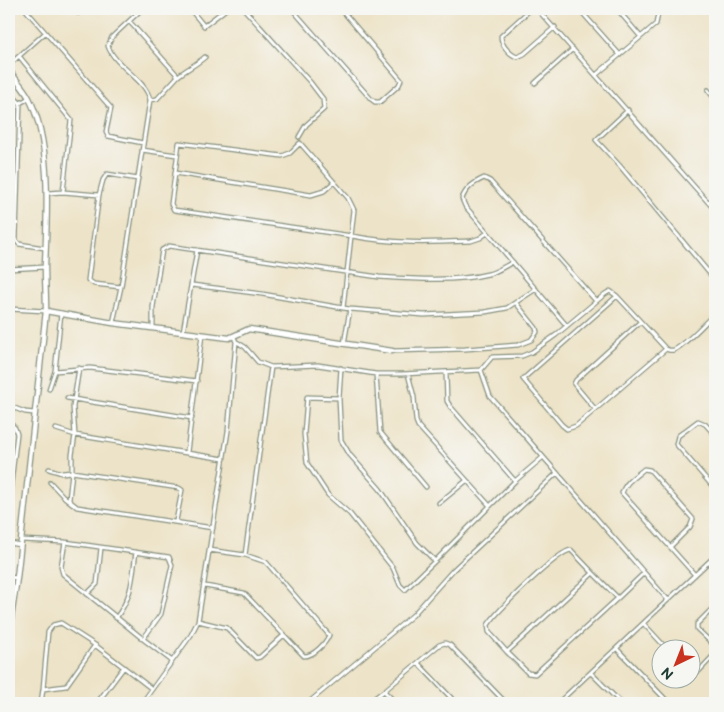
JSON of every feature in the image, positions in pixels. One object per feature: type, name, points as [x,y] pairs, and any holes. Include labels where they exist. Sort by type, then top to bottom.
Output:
[{"type":"street","points":[[25,9],[111,108],[107,135],[143,143]]},
{"type":"street","points":[[70,9],[78,13],[87,9]]},
{"type":"street","points":[[113,323],[121,287],[150,100],[147,91],[124,69],[108,48],[110,39],[142,9]]},
{"type":"street","points":[[190,9],[204,26],[226,9]]},
{"type":"street","points":[[244,9],[323,99],[324,109],[306,126],[299,137]]},
{"type":"street","points":[[292,9],[371,99],[375,102],[380,102],[399,85],[401,80],[341,9]]},
{"type":"street","points":[[531,9],[501,36],[502,44],[512,55],[517,57],[524,54],[555,28]]},
{"type":"street","points":[[538,9],[715,210]]},
{"type":"street","points":[[579,9],[620,55]]},
{"type":"street","points":[[616,9],[640,36]]},
{"type":"street","points":[[596,75],[656,24],[658,14],[654,9]]},
{"type":"street","points":[[129,21],[178,76]]},
{"type":"street","points":[[9,65],[45,33]]},
{"type":"street","points":[[535,83],[573,49]]},
{"type":"street","points":[[19,56],[71,120],[62,192]]},
{"type":"street","points":[[150,100],[157,99],[178,76],[191,65],[205,57]]},
{"type":"street","points":[[9,70],[29,98],[37,118],[44,152],[48,193],[45,267],[46,311],[17,578],[9,630]]},
{"type":"street","points":[[708,90],[715,99]]},
{"type":"street","points":[[9,92],[20,103],[16,240],[19,244],[46,248]]},
{"type":"street","points":[[20,103],[29,98]]},
{"type":"street","points":[[628,110],[596,140],[715,280]]},
{"type":"street","points":[[344,308],[352,236],[354,210],[348,198],[300,143],[290,153],[282,156],[179,143],[171,204],[174,210],[352,236],[394,243],[476,240],[487,233]]},
{"type":"street","points":[[142,150],[177,155]]},
{"type":"street","points":[[175,173],[312,195],[324,191],[334,182]]},
{"type":"street","points":[[121,287],[94,284],[88,280],[100,195],[103,177],[107,174],[138,179]]},
{"type":"street","points":[[567,326],[465,206],[462,199],[470,187],[484,178],[490,181],[596,301]]},
{"type":"street","points":[[48,193],[62,192],[100,195]]},
{"type":"street","points":[[709,202],[715,197]]},
{"type":"street","points":[[154,328],[153,307],[162,250],[169,246],[379,277],[412,279],[490,274],[513,262]]},
{"type":"street","points":[[183,332],[197,250]]},
{"type":"street","points":[[9,269],[45,267]]},
{"type":"street","points":[[192,285],[262,294],[350,309],[442,315],[503,309],[516,303],[536,289]]},
{"type":"street","points":[[9,309],[46,311],[113,323],[235,339],[258,362],[271,367],[318,365],[376,374],[446,373],[481,370],[492,357],[529,354],[610,291],[617,296],[666,349],[672,350],[678,347],[715,313]]},
{"type":"street","points":[[617,296],[523,378],[564,427],[571,428],[576,426],[666,349]]},
{"type":"street","points":[[142,703],[191,635],[198,621],[228,431],[235,339],[240,332],[249,329],[392,351],[465,349],[525,344],[537,332],[536,328],[516,303]]},
{"type":"street","points":[[344,344],[350,309]]},
{"type":"street","points":[[49,389],[55,371],[61,313]]},
{"type":"street","points":[[595,409],[576,388],[574,384],[576,380],[640,322]]},
{"type":"street","points":[[187,452],[202,335]]},
{"type":"street","points":[[245,555],[271,367]]},
{"type":"street","points":[[69,501],[75,435],[74,399],[79,368]]},
{"type":"street","points":[[55,371],[90,368],[197,382]]},
{"type":"street","points":[[341,368],[339,398],[341,440],[350,455],[380,489],[417,542],[434,561]]},
{"type":"street","points":[[481,370],[490,396],[542,458],[668,600]]},
{"type":"street","points":[[446,373],[447,401],[450,406],[515,481]]},
{"type":"street","points":[[376,374],[380,432],[426,487]]},
{"type":"street","points":[[408,374],[414,397],[418,426],[490,506]]},
{"type":"street","points":[[339,398],[307,397],[304,434],[307,463],[328,494],[350,514],[393,568],[400,585],[405,590],[515,481],[542,458]]},
{"type":"street","points":[[67,398],[192,418]]},
{"type":"street","points":[[9,406],[34,413]]},
{"type":"street","points":[[715,435],[705,424],[698,421],[678,436],[676,444],[715,489]]},
{"type":"street","points":[[9,422],[15,428],[17,434],[9,500]]},
{"type":"street","points":[[56,429],[75,435],[224,459]]},
{"type":"street","points":[[49,469],[62,473],[72,472],[179,488],[182,493],[176,521]]},
{"type":"street","points":[[670,546],[690,528],[693,519],[650,470],[644,469],[623,488],[622,494],[695,575]]},
{"type":"street","points":[[308,703],[413,615],[453,570],[557,473]]},
{"type":"street","points":[[439,502],[466,481]]},
{"type":"street","points":[[50,482],[77,507],[213,528]]},
{"type":"street","points":[[64,542],[61,571],[116,618],[172,661]]},
{"type":"street","points":[[9,543],[64,542],[169,557],[172,566],[161,614],[143,639]]},
{"type":"street","points":[[87,594],[97,584],[101,548]]},
{"type":"street","points":[[205,586],[244,592],[304,656],[309,656],[327,641],[329,634],[266,562],[245,555],[209,550]]},
{"type":"street","points":[[618,598],[571,550],[564,552],[546,567],[488,625],[487,629],[528,674],[535,674],[618,598],[644,573]]},
{"type":"street","points":[[116,618],[126,605],[130,595],[136,552]]},
{"type":"street","points":[[558,703],[715,556]]},
{"type":"street","points":[[507,652],[593,573]]},
{"type":"street","points":[[9,577],[17,578]]},
{"type":"street","points":[[715,606],[697,624],[697,629],[715,646]]},
{"type":"street","points":[[198,621],[226,627],[256,658],[260,657],[284,635]]},
{"type":"street","points":[[40,703],[43,690],[48,632],[53,625],[61,623],[96,645],[152,689]]},
{"type":"street","points":[[644,624],[659,640]]},
{"type":"street","points":[[368,703],[439,645],[447,643],[506,703]]},
{"type":"street","points":[[43,690],[66,686],[96,645]]},
{"type":"street","points":[[617,649],[669,703]]},
{"type":"street","points":[[702,667],[715,654]]},
{"type":"street","points":[[418,663],[456,703]]},
{"type":"street","points":[[98,703],[124,667]]},
{"type":"street","points":[[591,673],[621,703]]},
{"type":"street","points":[[384,691],[396,703]]},
{"type":"street","points":[[564,698],[570,703]]}]
